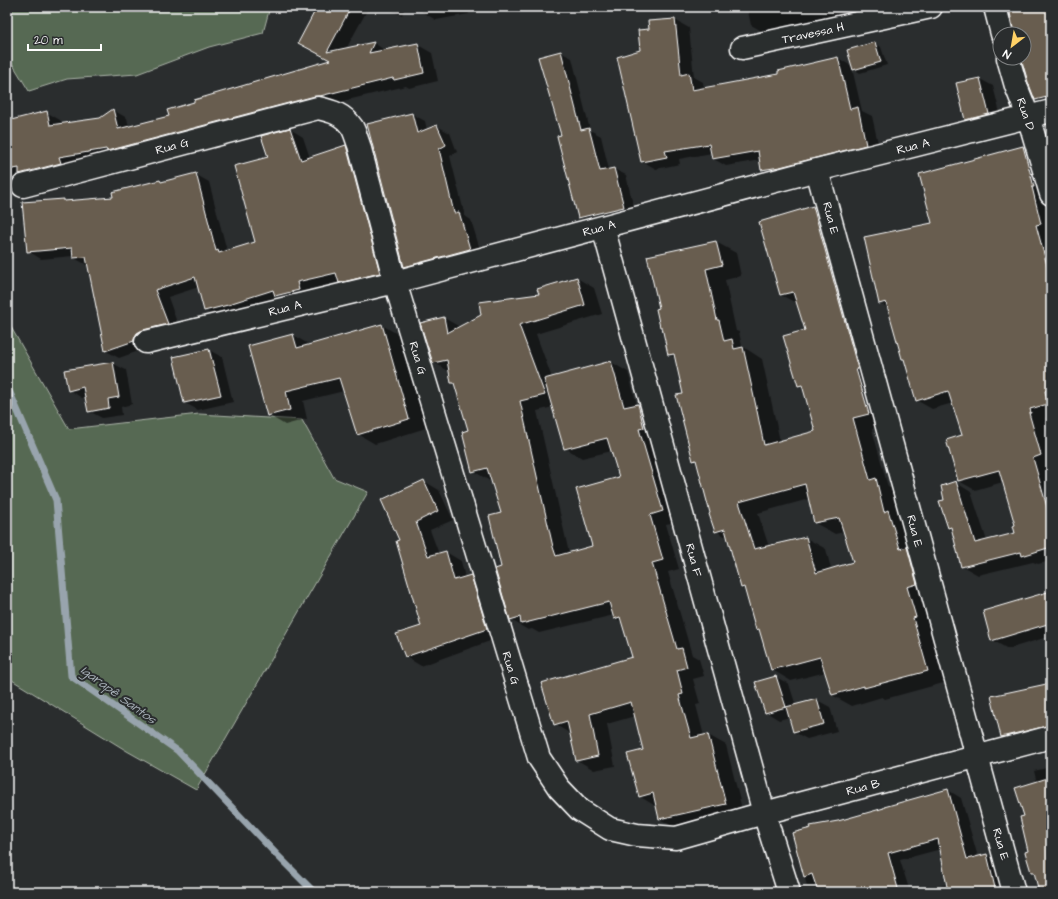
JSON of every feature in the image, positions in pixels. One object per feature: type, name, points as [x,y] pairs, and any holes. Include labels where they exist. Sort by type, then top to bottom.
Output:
[{"type":"street","name":"Travessa H","points":[[742,48],[931,7]]},
{"type":"street","points":[[995,7],[1000,26]]},
{"type":"street","name":"Rua D","points":[[1010,66],[1016,86],[1028,116],[1051,194]]},
{"type":"street","name":"Rua G","points":[[23,186],[318,108],[331,110],[341,116],[352,127],[359,145],[395,282],[539,758],[559,788],[580,810],[610,829],[637,835],[676,838]]},
{"type":"street","name":"Rua A","points":[[146,342],[395,282],[817,170],[1051,111]]},
{"type":"street","name":"Rua E","points":[[817,170],[1014,892]]},
{"type":"street","name":"Rua F","points":[[603,226],[764,813],[789,892]]},
{"type":"street","name":"Rua B","points":[[676,838],[764,813],[1051,737]]},
{"type":"green space","points":[[7,7],[270,7],[263,33],[209,47],[137,74],[67,79],[29,91],[7,55]]},
{"type":"green space","points":[[7,318],[69,429],[199,414],[302,420],[334,478],[368,492],[196,790],[127,751],[7,677]]},
{"type":"building","points":[[317,7],[351,7],[327,52],[374,42],[369,53],[418,43],[424,73],[394,80],[393,78],[315,96],[107,151],[106,149],[59,157],[61,163],[19,174],[19,168],[7,170],[7,121],[47,111],[50,125],[100,118],[113,109],[118,129],[169,116],[167,110],[194,102],[194,100],[330,60],[298,43]]},
{"type":"building","points":[[1009,7],[1051,7],[1051,96],[1035,100],[1023,66],[1032,66],[1032,26],[1013,26]]},
{"type":"building","points":[[675,19],[681,75],[689,73],[692,90],[778,74],[778,71],[838,57],[850,109],[858,107],[866,145],[780,167],[761,170],[758,151],[712,159],[709,144],[665,151],[667,157],[641,162],[617,57],[640,50],[638,30],[649,29],[648,21]]},
{"type":"building","points":[[875,42],[881,62],[853,70],[847,50]]},
{"type":"building","points":[[561,51],[581,130],[589,128],[600,171],[614,168],[624,207],[578,218],[557,136],[561,135],[538,57]]},
{"type":"building","points":[[980,78],[989,114],[965,120],[956,83]]},
{"type":"building","points":[[412,113],[417,133],[437,125],[446,145],[439,149],[454,213],[459,212],[470,249],[404,267],[367,124]]},
{"type":"building","points":[[290,128],[301,160],[346,145],[380,273],[339,283],[336,273],[297,282],[299,290],[275,296],[273,290],[232,304],[204,311],[195,277],[155,290],[168,324],[143,330],[137,333],[134,341],[105,351],[86,257],[73,258],[72,248],[27,252],[22,202],[64,199],[64,201],[113,197],[112,192],[196,173],[216,251],[218,250],[219,253],[255,242],[234,166],[268,157],[261,136]]},
{"type":"building","points":[[1023,146],[1034,187],[1032,187],[1041,224],[1036,225],[1051,280],[1051,389],[1045,391],[1048,404],[1030,409],[1031,413],[1029,413],[1041,455],[1033,458],[1051,521],[1051,547],[1022,556],[1021,552],[961,567],[951,527],[948,528],[939,501],[944,500],[941,486],[956,481],[975,543],[1015,533],[1013,526],[1015,525],[999,470],[958,481],[946,440],[962,435],[948,391],[916,401],[904,359],[902,359],[886,302],[879,304],[864,237],[932,223],[919,174]]},
{"type":"building","points":[[813,206],[869,414],[853,418],[870,480],[876,478],[884,512],[888,510],[900,549],[907,547],[917,584],[907,587],[916,617],[913,618],[928,671],[832,695],[820,657],[771,670],[759,629],[756,630],[744,587],[741,588],[725,529],[715,532],[709,514],[710,513],[696,460],[693,461],[676,395],[683,394],[674,354],[668,355],[662,327],[660,327],[656,309],[659,308],[647,256],[716,241],[722,265],[706,269],[717,320],[719,320],[724,341],[732,339],[734,349],[743,347],[764,445],[815,431],[802,385],[798,386],[783,336],[805,330],[793,292],[780,295],[759,222]],"holes":[[[805,484],[814,523],[839,518],[853,562],[816,573],[806,537],[754,549],[739,502]]]},
{"type":"building","points":[[577,277],[585,305],[519,325],[545,395],[520,401],[556,556],[592,546],[576,489],[619,477],[607,438],[564,449],[544,379],[611,361],[624,407],[638,404],[644,428],[639,429],[663,511],[650,515],[663,560],[652,563],[677,649],[682,648],[687,667],[677,670],[683,694],[679,695],[691,738],[708,734],[726,804],[659,819],[653,793],[639,797],[627,754],[643,750],[631,702],[590,714],[598,756],[576,761],[567,721],[554,725],[541,683],[632,657],[620,617],[614,619],[609,602],[521,624],[520,617],[510,620],[495,569],[501,567],[489,516],[501,513],[487,468],[472,472],[462,432],[468,430],[454,383],[451,383],[447,360],[433,363],[420,323],[444,317],[447,333],[481,315],[479,302],[539,294],[537,289]]},
{"type":"building","points":[[382,324],[409,419],[357,435],[339,378],[286,391],[290,410],[267,416],[248,346],[293,334],[297,348]]},
{"type":"building","points":[[209,349],[221,395],[184,403],[173,357]]},
{"type":"building","points":[[113,362],[119,397],[108,399],[109,408],[88,412],[83,387],[68,391],[64,370]]},
{"type":"building","points":[[424,480],[438,511],[416,522],[428,556],[446,551],[454,580],[471,575],[487,629],[405,657],[396,634],[421,626],[396,541],[399,540],[381,500]]},
{"type":"building","points":[[1051,591],[1051,623],[991,641],[983,611]]},
{"type":"building","points":[[776,676],[786,707],[765,713],[755,682]]},
{"type":"building","points":[[1051,683],[1051,725],[1001,737],[991,696]]},
{"type":"building","points":[[817,699],[824,724],[793,732],[786,707]]},
{"type":"building","points":[[1051,777],[1051,892],[1039,892],[1034,872],[1031,872],[1025,852],[1028,851],[1020,817],[1024,816],[1015,788]]},
{"type":"building","points":[[948,789],[967,859],[987,854],[996,892],[948,892],[938,839],[888,853],[899,892],[818,892],[812,874],[804,877],[792,833],[811,828],[810,826],[838,821]]},
{"type":"waterway","name":"Igarapê Santos","points":[[7,386],[56,500],[71,676],[178,751],[314,892]]}]
